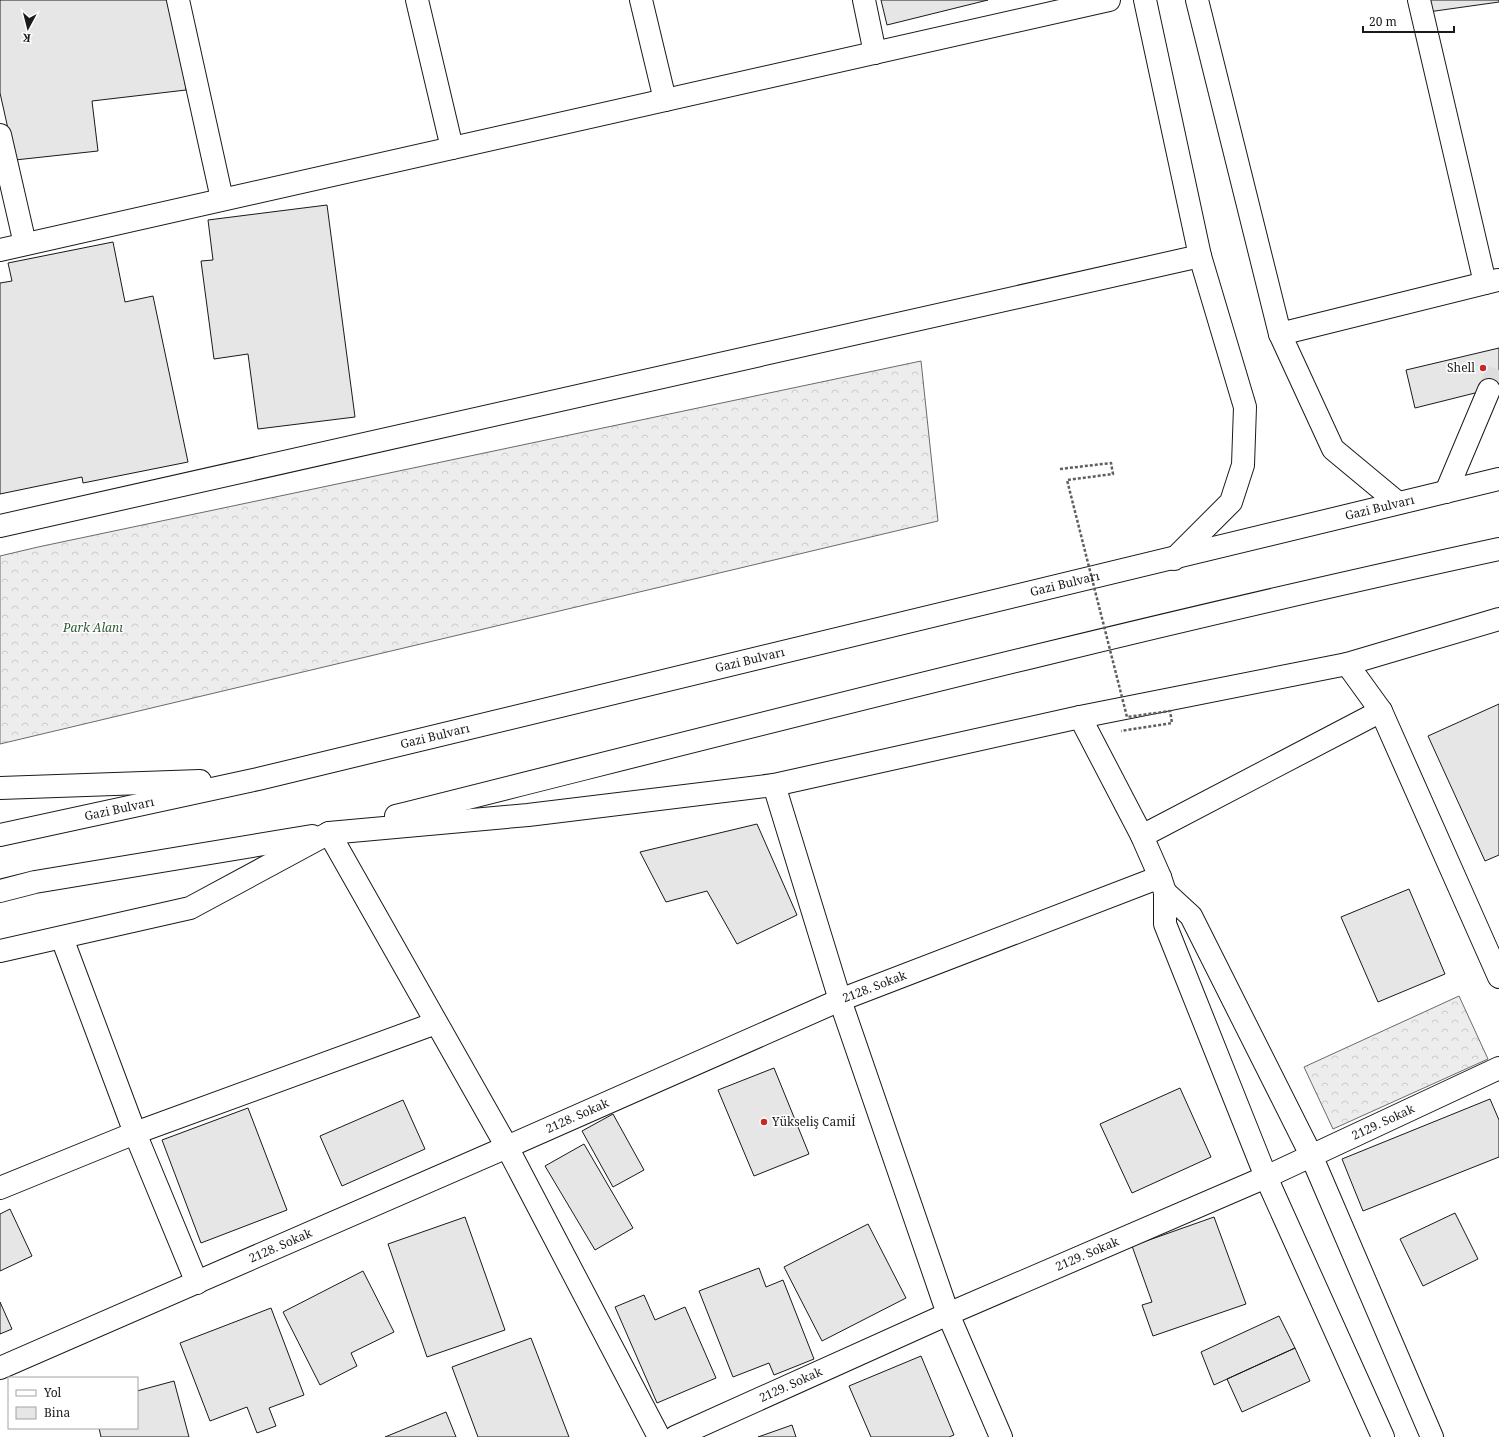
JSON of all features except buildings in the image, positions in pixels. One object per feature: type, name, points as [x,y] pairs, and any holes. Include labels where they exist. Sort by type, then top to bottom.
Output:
[{"type":"main road","points":[[178,0],[222,199]]},
{"type":"main road","points":[[417,0],[452,148]]},
{"type":"main road","points":[[641,0],[665,100]]},
{"type":"main road","points":[[864,0],[875,53]]},
{"type":"main road","points":[[0,250],[1110,0]]},
{"type":"main road","points":[[1145,0],[1200,256],[1245,407],[1243,465],[1232,502],[1174,559]]},
{"type":"main road","points":[[1197,0],[1280,334],[1332,449],[1398,503]]},
{"type":"main road","points":[[1280,334],[1492,282],[1419,0]]},
{"type":"main road","points":[[0,135],[25,244]]},
{"type":"main road","points":[[0,526],[1200,256]]},
{"type":"main road","points":[[1446,492],[1489,390]]},
{"type":"main road","name":"Gazi Bulvarı","points":[[0,835],[258,779],[1174,559],[1499,479]]},
{"type":"main road","points":[[0,951],[190,908],[329,833],[1056,650],[1333,585],[1499,549]]},
{"type":"main road","points":[[0,891],[35,882],[329,833],[528,815],[774,785],[1080,717],[1347,664],[1499,619]]},
{"type":"main road","points":[[1347,664],[1381,711],[1499,977]]},
{"type":"main road","points":[[1142,836],[1381,711]]},
{"type":"main road","points":[[1080,717],[1142,836],[1162,884],[1165,924],[1266,1177],[1383,1437]]},
{"type":"main road","points":[[0,788],[258,779]]},
{"type":"main road","points":[[774,785],[840,1000],[948,1314],[1001,1437]]},
{"type":"main road","points":[[329,833],[507,1148],[659,1437]]},
{"type":"main road","points":[[1162,884],[1190,916],[1311,1155],[1432,1437]]},
{"type":"main road","name":"2128. Sokak","points":[[0,1368],[507,1148],[840,1000],[1162,884]]},
{"type":"main road","points":[[62,938],[135,1133],[197,1283]]},
{"type":"main road","points":[[0,1188],[135,1133],[436,1022]]},
{"type":"main road","name":"2129. Sokak","points":[[685,1435],[948,1314],[1266,1177],[1499,1068]]},
{"type":"path","points":[[1060,469],[1111,463],[1113,474],[1068,480],[1127,717],[1170,711],[1172,723],[1121,731]]},
{"type":"green space","name":"Park Alanı","points":[[921,361],[938,521],[0,744],[0,556]]},
{"type":"green space","points":[[1459,996],[1488,1059],[1333,1129],[1304,1067]]},
{"type":"tunnel","points":[[1489,390],[1499,366]]},
{"type":"place","name":"Shell","points":[[1483,368]]},
{"type":"place","name":"Yükseliş Camiİ","points":[[764,1122]]}]
